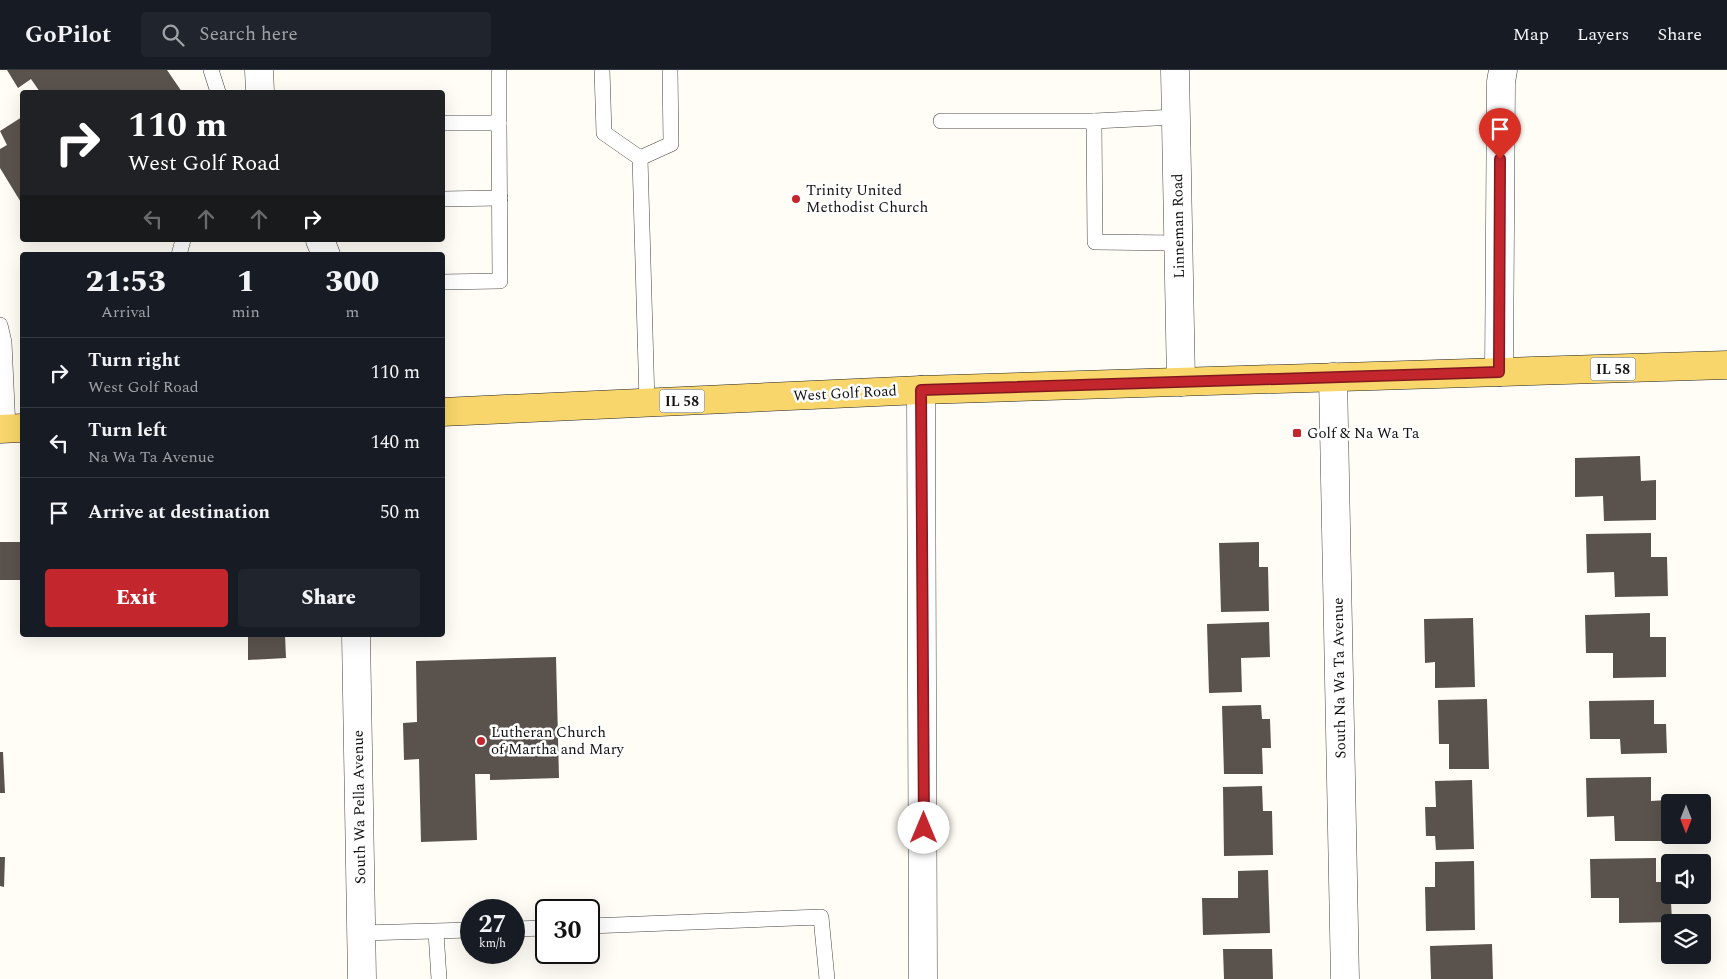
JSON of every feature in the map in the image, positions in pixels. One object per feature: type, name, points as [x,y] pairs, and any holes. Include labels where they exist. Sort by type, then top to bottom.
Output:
[{"type":"main road","name":"West Golf Road","points":[[445,412],[921,390],[1727,365]]},
{"type":"street","points":[[260,70],[260,90]]},
{"type":"street","name":"Linneman Road","points":[[1175,70],[1181,382]]},
{"type":"street","points":[[1499,372],[1501,82],[1503,70]]},
{"type":"street","name":"South Na Wa Ta Avenue","points":[[1333,377],[1345,979]]},
{"type":"street","points":[[921,390],[923,979]]},
{"type":"street","name":"South Wa Pella Avenue","points":[[356,637],[362,979]]},
{"type":"lane","points":[[211,70],[217,90]]},
{"type":"lane","points":[[445,282],[500,281],[499,70]]},
{"type":"lane","points":[[602,70],[604,134],[640,158]]},
{"type":"lane","points":[[640,158],[672,144],[670,70]]},
{"type":"lane","points":[[941,121],[1094,121],[1176,117]]},
{"type":"lane","points":[[1094,121],[1095,242],[1178,243]]},
{"type":"lane","points":[[445,123],[499,123]]},
{"type":"lane","points":[[640,158],[647,402]]},
{"type":"lane","points":[[445,199],[500,198]]},
{"type":"lane","points":[[0,325],[4,342],[10,429]]},
{"type":"lane","points":[[600,926],[821,917],[827,979]]},
{"type":"lane","points":[[362,933],[460,931]]},
{"type":"lane","points":[[436,932],[439,979]]},
{"type":"building","points":[[7,70],[167,70],[181,90],[39,90],[31,79],[18,88]]},
{"type":"building","points":[[20,118],[20,201],[0,168],[0,149],[7,145],[0,131]]},
{"type":"building","points":[[1640,456],[1641,481],[1656,480],[1656,520],[1604,521],[1603,496],[1575,497],[1575,458]]},
{"type":"building","points":[[1651,533],[1651,557],[1667,557],[1668,596],[1615,597],[1614,572],[1587,573],[1586,534]]},
{"type":"building","points":[[0,542],[20,542],[20,580],[0,580]]},
{"type":"building","points":[[1259,542],[1259,567],[1268,567],[1269,611],[1221,612],[1219,543]]},
{"type":"building","points":[[1650,613],[1650,637],[1666,637],[1666,677],[1613,678],[1613,653],[1586,653],[1585,615]]},
{"type":"building","points":[[1473,618],[1475,687],[1435,688],[1435,662],[1425,663],[1424,619]]},
{"type":"building","points":[[1269,622],[1270,657],[1241,658],[1242,692],[1209,693],[1207,624]]},
{"type":"building","points":[[248,637],[285,637],[286,658],[248,660]]},
{"type":"building","name":"Lutheran Church of Martha and Mary","points":[[556,657],[559,778],[490,780],[490,774],[475,774],[477,840],[421,842],[419,759],[404,760],[403,723],[417,722],[416,661]]},
{"type":"building","points":[[1487,699],[1489,769],[1449,769],[1449,744],[1439,744],[1438,700]]},
{"type":"building","points":[[1654,700],[1654,724],[1666,724],[1667,753],[1621,754],[1620,739],[1590,739],[1589,701]]},
{"type":"building","points":[[1261,705],[1262,719],[1270,719],[1271,748],[1262,748],[1263,774],[1224,774],[1222,706]]},
{"type":"building","points":[[0,752],[3,752],[5,793],[0,793]]},
{"type":"building","points":[[1651,777],[1651,801],[1661,800],[1661,841],[1615,841],[1614,816],[1587,817],[1586,778]]},
{"type":"building","points":[[1472,780],[1474,849],[1436,850],[1435,836],[1426,836],[1425,807],[1436,807],[1435,781]]},
{"type":"building","points":[[1262,786],[1263,811],[1272,811],[1273,855],[1224,856],[1223,787]]},
{"type":"building","points":[[0,857],[5,857],[4,887],[0,886]]},
{"type":"building","points":[[1656,858],[1656,882],[1661,882],[1661,904],[1671,904],[1672,914],[1661,914],[1661,922],[1619,923],[1619,898],[1591,898],[1590,859]]},
{"type":"building","points":[[1474,861],[1475,930],[1426,931],[1425,887],[1435,887],[1435,862]]},
{"type":"building","points":[[1268,870],[1270,933],[1203,935],[1202,898],[1238,898],[1238,871]]},
{"type":"building","points":[[1492,944],[1493,979],[1431,979],[1430,946]]},
{"type":"building","points":[[1223,949],[1272,949],[1273,979],[1224,979]]},
{"type":"place","name":"Trinity United Methodist Church","points":[[796,199]]},
{"type":"place","name":"Golf & Na Wa Ta","points":[[1297,433]]},
{"type":"place","name":"Lutheran Church of Martha and Mary","points":[[481,741]]},
{"type":"route","points":[[924,828],[921,390],[1499,372],[1500,159]]}]
